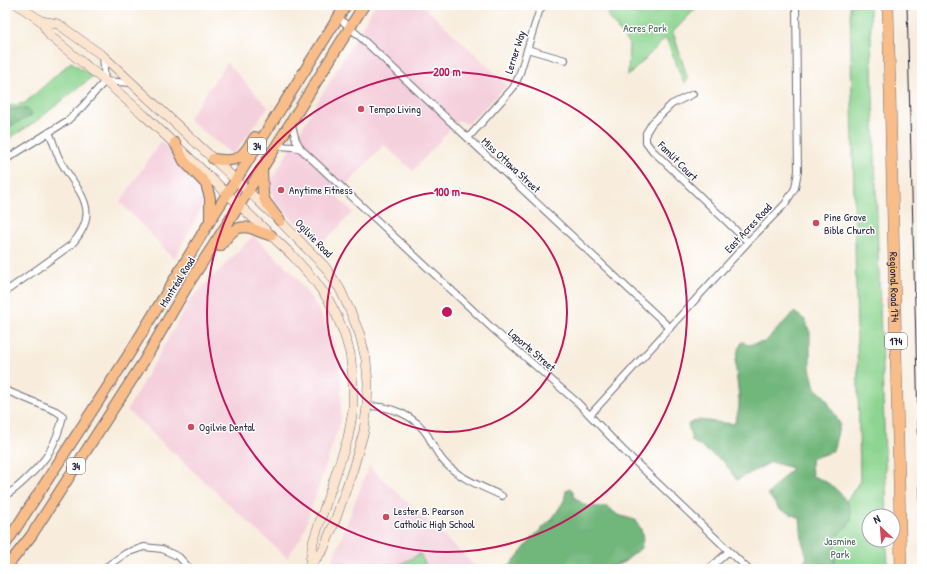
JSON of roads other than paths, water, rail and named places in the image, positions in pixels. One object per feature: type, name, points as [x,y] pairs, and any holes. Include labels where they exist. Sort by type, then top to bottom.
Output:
[{"type":"highway","points":[[885,5],[888,43]]},
{"type":"highway","name":"Regional Road 174","points":[[888,5],[901,569]]},
{"type":"main road","name":"Ogilvie Road","points":[[18,5],[41,21],[50,36],[105,81],[240,205],[292,255],[315,281],[328,299],[344,333],[350,353],[353,403],[348,438],[313,542],[309,568]]},
{"type":"main road","name":"Montréal Road","points":[[5,545],[131,351],[210,220],[346,5]]},
{"type":"main road","name":"Montréal Road","points":[[5,569],[31,536],[144,361],[189,283],[240,205],[364,5]]},
{"type":"main road","name":"Ogilvie Road","points":[[41,21],[58,24],[103,56],[280,221],[325,267],[340,289],[352,313],[360,335],[366,360],[368,383],[364,431],[353,469],[323,550],[309,568]]},
{"type":"main road","points":[[213,159],[225,161],[239,158],[243,155],[266,122],[278,112]]},
{"type":"main road","points":[[174,143],[184,160],[206,184],[210,198],[210,220]]},
{"type":"main road","points":[[262,169],[263,194],[280,221]]},
{"type":"main road","points":[[189,283],[201,272],[232,231],[236,228],[249,227],[271,235]]},
{"type":"main road","points":[[131,351],[144,361]]},
{"type":"street","name":"Lerner Way","points":[[468,138],[513,88],[539,12],[543,5]]},
{"type":"street","name":"East Acres Road","points":[[590,415],[748,242],[785,204],[795,188],[798,171],[796,5]]},
{"type":"street","name":"Miss Ottawa Street","points":[[338,17],[670,328]]},
{"type":"street","points":[[527,49],[565,60]]},
{"type":"street","points":[[5,160],[67,121],[82,107],[105,81],[103,56]]},
{"type":"street","points":[[105,81],[131,83]]},
{"type":"street","name":"Famlit Court","points":[[693,94],[672,104],[652,123],[646,133],[646,142],[652,150],[748,242]]},
{"type":"street","name":"Laporte Street","points":[[291,122],[296,140],[301,149],[494,330],[590,415],[624,451],[748,569]]},
{"type":"street","points":[[5,292],[71,244],[78,237],[84,226],[86,208],[83,196],[59,158],[49,132]]},
{"type":"street","points":[[276,146],[301,149]]},
{"type":"street","points":[[5,390],[56,410],[62,416],[60,431],[47,455],[25,480],[10,494],[5,495]]},
{"type":"street","points":[[367,406],[380,406],[400,412],[415,422],[427,435],[435,450],[446,464],[461,476],[502,496]]},
{"type":"street","points":[[103,569],[126,553],[144,547],[162,549],[179,557],[190,569]]},
{"type":"street","points":[[709,569],[729,551]]},
{"type":"tram line","points":[[907,5],[922,569]]},
{"type":"place","name":"Tempo Living","points":[[361,109]]},
{"type":"place","name":"Anytime Fitness","points":[[281,190]]},
{"type":"place","name":"Pine Grove Bible Church","points":[[816,223]]},
{"type":"place","name":"Ogilvie Dental","points":[[191,427]]},
{"type":"place","name":"Lester B. Pearson Catholic High School","points":[[386,517]]},
{"type":"park label","name":"Acres Park","points":[[645,28]]},
{"type":"park label","name":"Jasmine Park","points":[[840,547]]}]
